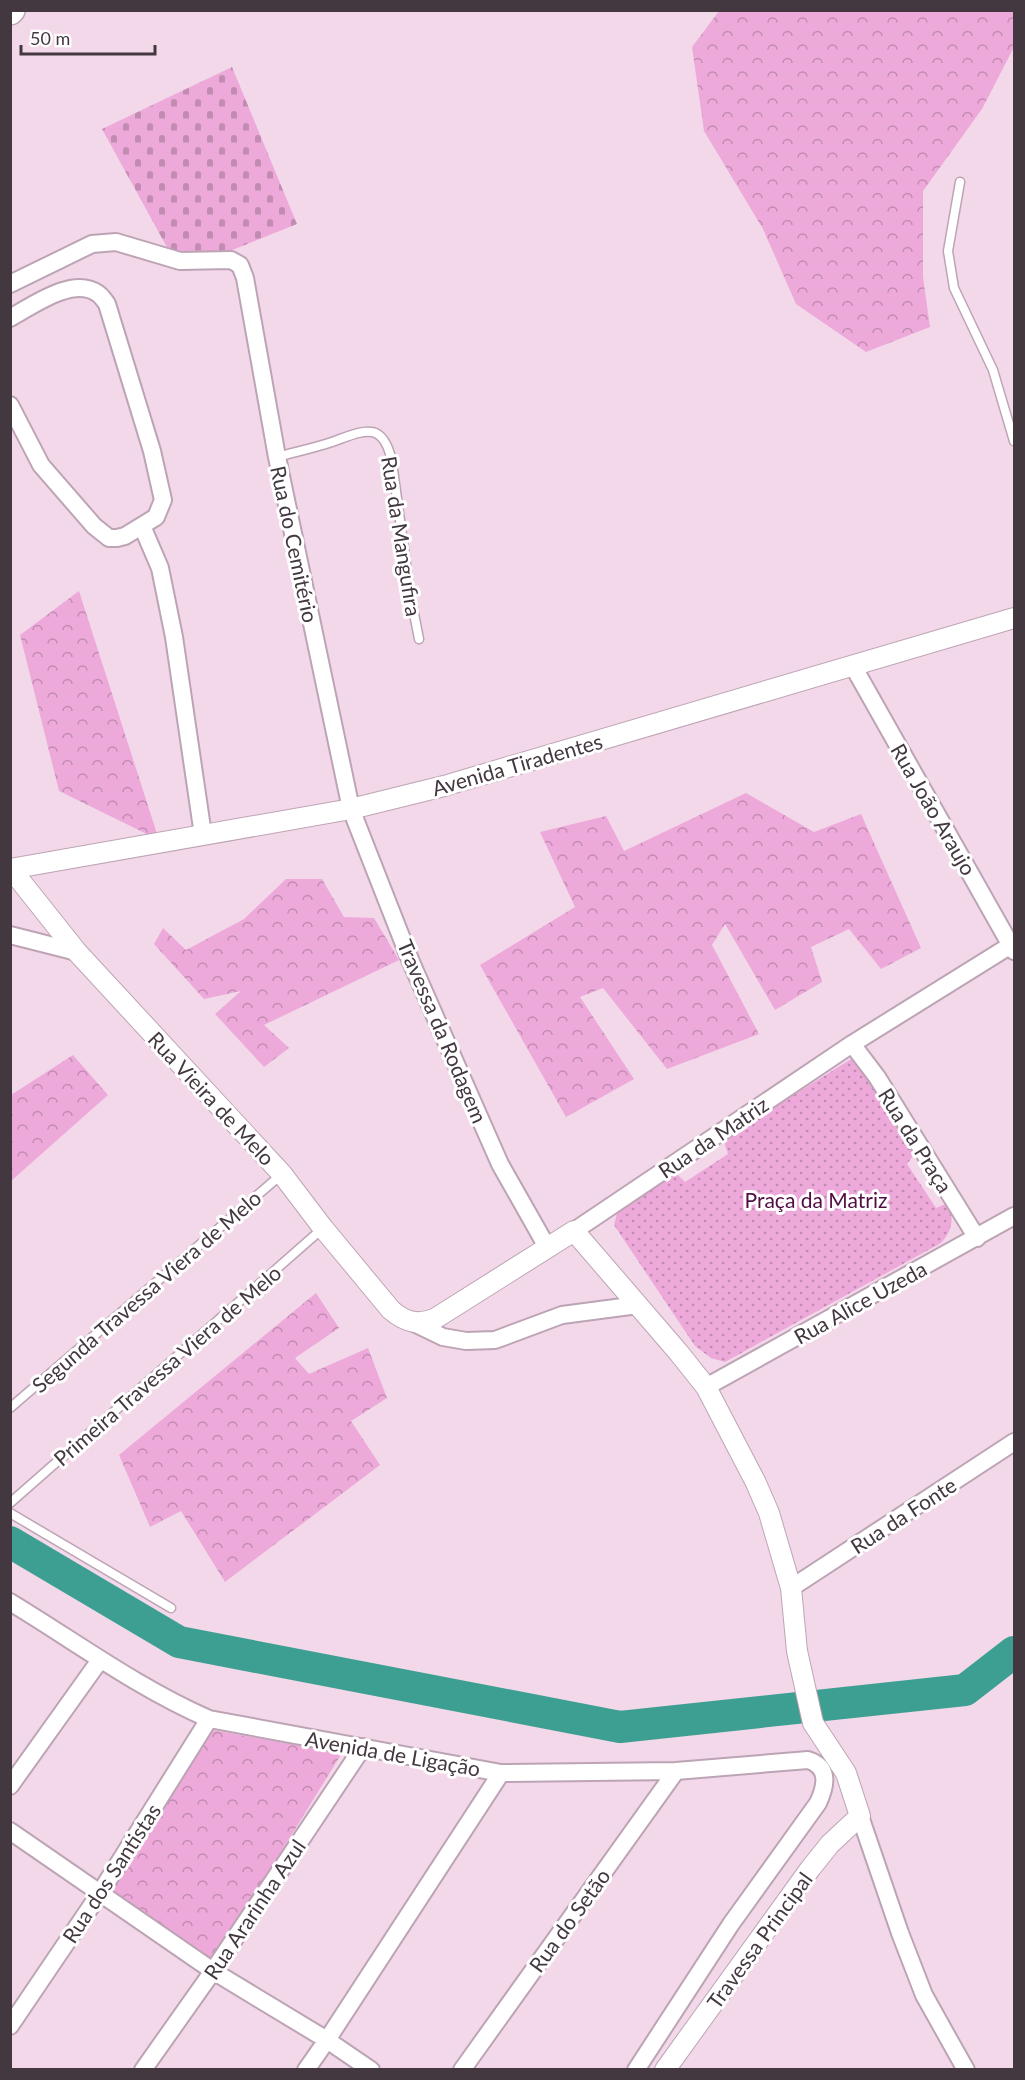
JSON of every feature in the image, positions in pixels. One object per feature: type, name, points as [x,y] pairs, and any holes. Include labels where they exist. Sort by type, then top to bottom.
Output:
[{"type":"street","name":"Rua do Cemitério","points":[[10,284],[92,244],[105,242],[116,242],[180,261],[231,260],[240,265],[245,278],[277,457],[351,808]]},
{"type":"street","points":[[10,318],[68,288],[80,288],[97,293],[107,304],[152,451],[163,500],[156,518],[117,538],[109,538],[94,526],[41,465],[10,405]]},
{"type":"street","points":[[10,446],[24,435]]},
{"type":"street","points":[[142,526],[160,568],[172,625],[203,835]]},
{"type":"street","name":"Avenida Tiradentes","points":[[11,869],[351,808],[444,786],[1014,618]]},
{"type":"street","name":"Rua João Araujo","points":[[853,666],[1013,948]]},
{"type":"street","name":"Travessa da Rodagem","points":[[351,808],[411,962],[500,1164],[547,1248]]},
{"type":"street","name":"Rua Vieira de Melo","points":[[11,869],[77,952],[282,1173],[323,1228],[391,1310],[414,1323]]},
{"type":"street","points":[[10,935],[77,952]]},
{"type":"street","name":"Rua da Matriz","points":[[414,1323],[426,1323],[436,1318],[574,1231],[852,1044],[1013,948]]},
{"type":"street","name":"Rua da Praça","points":[[852,1044],[877,1077],[977,1238]]},
{"type":"street","name":"Rua Alice Uzeda","points":[[706,1387],[1014,1216]]},
{"type":"street","points":[[574,1231],[706,1387],[756,1483],[765,1503],[791,1588],[797,1651],[811,1718],[815,1729],[836,1755],[846,1773],[900,1933],[924,1995],[966,2070]]},
{"type":"street","points":[[414,1323],[443,1337],[466,1341],[495,1340],[562,1315],[638,1305]]},
{"type":"street","name":"Rua da Fonte","points":[[791,1588],[1014,1442]]},
{"type":"street","name":"Avenida de Ligação","points":[[10,1602],[100,1660],[184,1708],[209,1719],[501,1773],[676,1771],[808,1760],[818,1765],[824,1774],[824,1790],[818,1803],[731,1924],[636,2070]]},
{"type":"street","points":[[10,1785],[100,1660]]},
{"type":"street","name":"Rua dos Santistas","points":[[10,2026],[100,1893],[209,1719]]},
{"type":"street","name":"Rua Ararinha Azul","points":[[143,2070],[213,1971],[363,1747]]},
{"type":"street","name":"Rua do Setão","points":[[462,2070],[676,1771]]},
{"type":"street","points":[[306,2070],[501,1773]]},
{"type":"street","name":"Travessa Principal","points":[[665,2070],[810,1869],[830,1844],[860,1816]]},
{"type":"street","points":[[10,1831],[213,1971],[327,2040],[371,2070]]},
{"type":"lane","points":[[960,182],[948,251],[954,288],[993,370],[1014,441]]},
{"type":"lane","name":"Rua da Mangufira","points":[[277,457],[354,433],[369,431],[378,434],[384,440],[392,462],[410,593],[419,639]]},
{"type":"lane","name":"Segunda Travessa Viera de Melo","points":[[10,1408],[282,1173]]},
{"type":"lane","name":"Primeira Travessa Viera de Melo","points":[[10,1503],[323,1228]]},
{"type":"lane","points":[[10,1513],[171,1608]]},
{"type":"green space","points":[[719,11],[1014,11],[1014,47],[982,109],[923,191],[923,277],[930,327],[866,352],[796,304],[763,229],[704,131],[692,47]]},
{"type":"green space","points":[[232,67],[297,224],[180,271],[102,129]]},
{"type":"green space","points":[[79,591],[159,840],[59,791],[20,635]]},
{"type":"green space","points":[[746,793],[814,832],[861,814],[921,948],[881,969],[849,929],[811,947],[822,982],[775,1010],[725,924],[712,945],[759,1034],[667,1069],[603,988],[580,997],[634,1079],[566,1117],[480,965],[575,907],[540,832],[606,816],[624,851]]},
{"type":"green space","points":[[286,879],[322,879],[344,917],[374,918],[399,960],[264,1025],[289,1048],[264,1067],[215,1014],[241,991],[204,999],[154,944],[163,928],[186,950],[244,919]]},
{"type":"green space","points":[[73,1055],[108,1095],[11,1181],[11,1095]]},
{"type":"green space","name":"Praça da Matriz","points":[[856,1056],[917,1151],[907,1164],[936,1208],[948,1203],[952,1219],[950,1229],[941,1243],[725,1362],[711,1358],[695,1346],[614,1225],[619,1206],[673,1170],[685,1182],[728,1154],[723,1139]]},
{"type":"green space","points":[[316,1293],[339,1328],[295,1358],[309,1374],[368,1348],[387,1398],[351,1421],[380,1465],[225,1582],[181,1511],[150,1527],[119,1455]]},
{"type":"green space","points":[[212,1730],[342,1753],[212,1964],[112,1890]]},
{"type":"waterway","points":[[10,1542],[179,1642],[620,1727],[965,1690],[1014,1652]]}]
